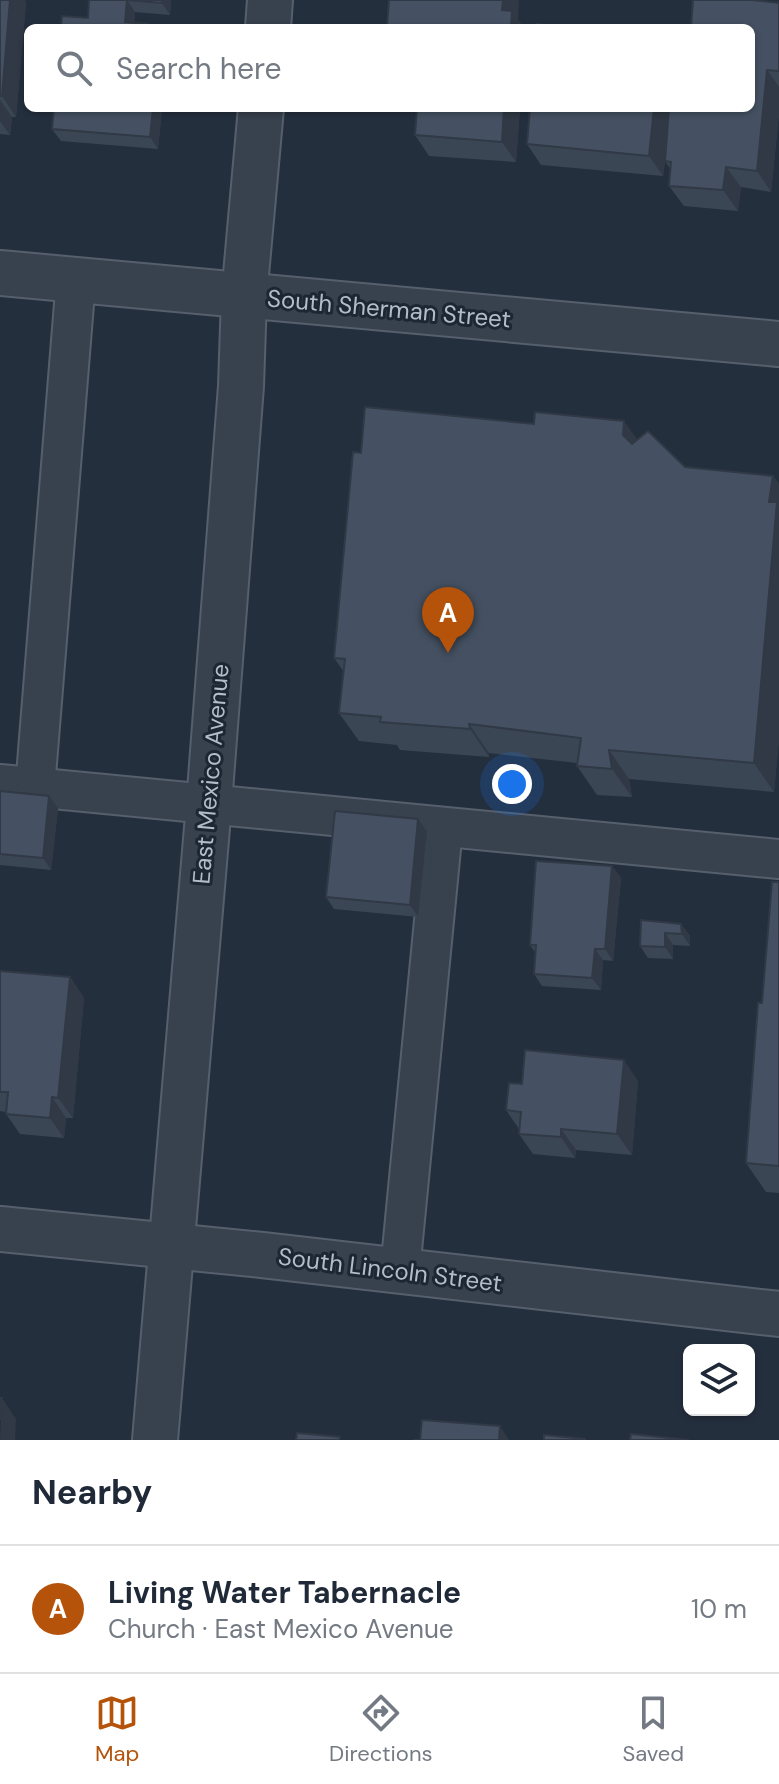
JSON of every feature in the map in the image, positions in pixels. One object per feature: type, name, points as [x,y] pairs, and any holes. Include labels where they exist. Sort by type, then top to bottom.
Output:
[{"type":"street","points":[[268,24],[270,0]]},
{"type":"street","name":"East Mexico Avenue","points":[[155,1440],[209,804],[241,386],[244,297],[261,112]]},
{"type":"street","name":"South Sherman Street","points":[[0,273],[779,344]]},
{"type":"street","name":"South Lincoln Street","points":[[0,1229],[171,1245],[779,1314]]},
{"type":"lane","points":[[76,279],[18,786],[779,859]]},
{"type":"lane","points":[[400,1271],[443,828]]},
{"type":"building","points":[[0,0],[10,0],[2,96],[0,96]]},
{"type":"building","points":[[89,0],[127,0],[125,22],[148,24],[61,24],[62,16],[88,18]]},
{"type":"building","points":[[127,0],[162,0],[162,3]]},
{"type":"building","points":[[389,0],[503,0],[502,10],[512,11],[511,24],[387,24]]},
{"type":"building","points":[[693,0],[779,3],[779,71],[767,70],[757,171],[726,167],[723,190],[669,186],[671,162],[665,161],[669,112],[755,112],[755,24],[691,24]]},
{"type":"building","points":[[54,112],[153,112],[150,137],[52,129]]},
{"type":"building","points":[[417,112],[504,112],[502,142],[415,135]]},
{"type":"building","points":[[530,112],[654,112],[649,156],[527,144]]},
{"type":"building","points":[[365,407],[534,424],[535,412],[624,421],[623,435],[632,444],[648,431],[685,467],[773,476],[769,502],[777,502],[754,763],[609,750],[612,769],[577,766],[581,738],[469,724],[470,729],[380,722],[381,717],[339,713],[345,659],[334,658],[353,452],[361,453]]},
{"type":"building","points":[[0,791],[49,796],[43,858],[0,854]]},
{"type":"building","points":[[335,811],[418,819],[410,905],[326,897]]},
{"type":"building","points":[[536,861],[612,866],[605,949],[595,949],[592,978],[534,974],[536,945],[530,945]]},
{"type":"building","points":[[772,882],[779,882],[779,1166],[746,1163],[758,1003],[762,1003]]},
{"type":"building","points":[[641,920],[681,924],[682,934],[665,933],[665,947],[640,946]]},
{"type":"building","points":[[0,971],[70,977],[58,1098],[52,1097],[50,1118],[6,1114],[8,1092],[0,1092]]},
{"type":"building","points":[[525,1050],[624,1060],[617,1134],[561,1129],[561,1137],[519,1134],[521,1112],[506,1110],[509,1083],[522,1084]]},
{"type":"building","points":[[422,1420],[500,1426],[499,1440],[420,1440]]},
{"type":"building","points":[[297,1433],[340,1437],[339,1440],[296,1440]]},
{"type":"building","points":[[631,1434],[689,1440],[630,1440]]},
{"type":"building","points":[[544,1435],[585,1439],[585,1440],[544,1440]]},
{"type":"place","name":"Living Water Tabernacle","points":[[448,653]]}]
